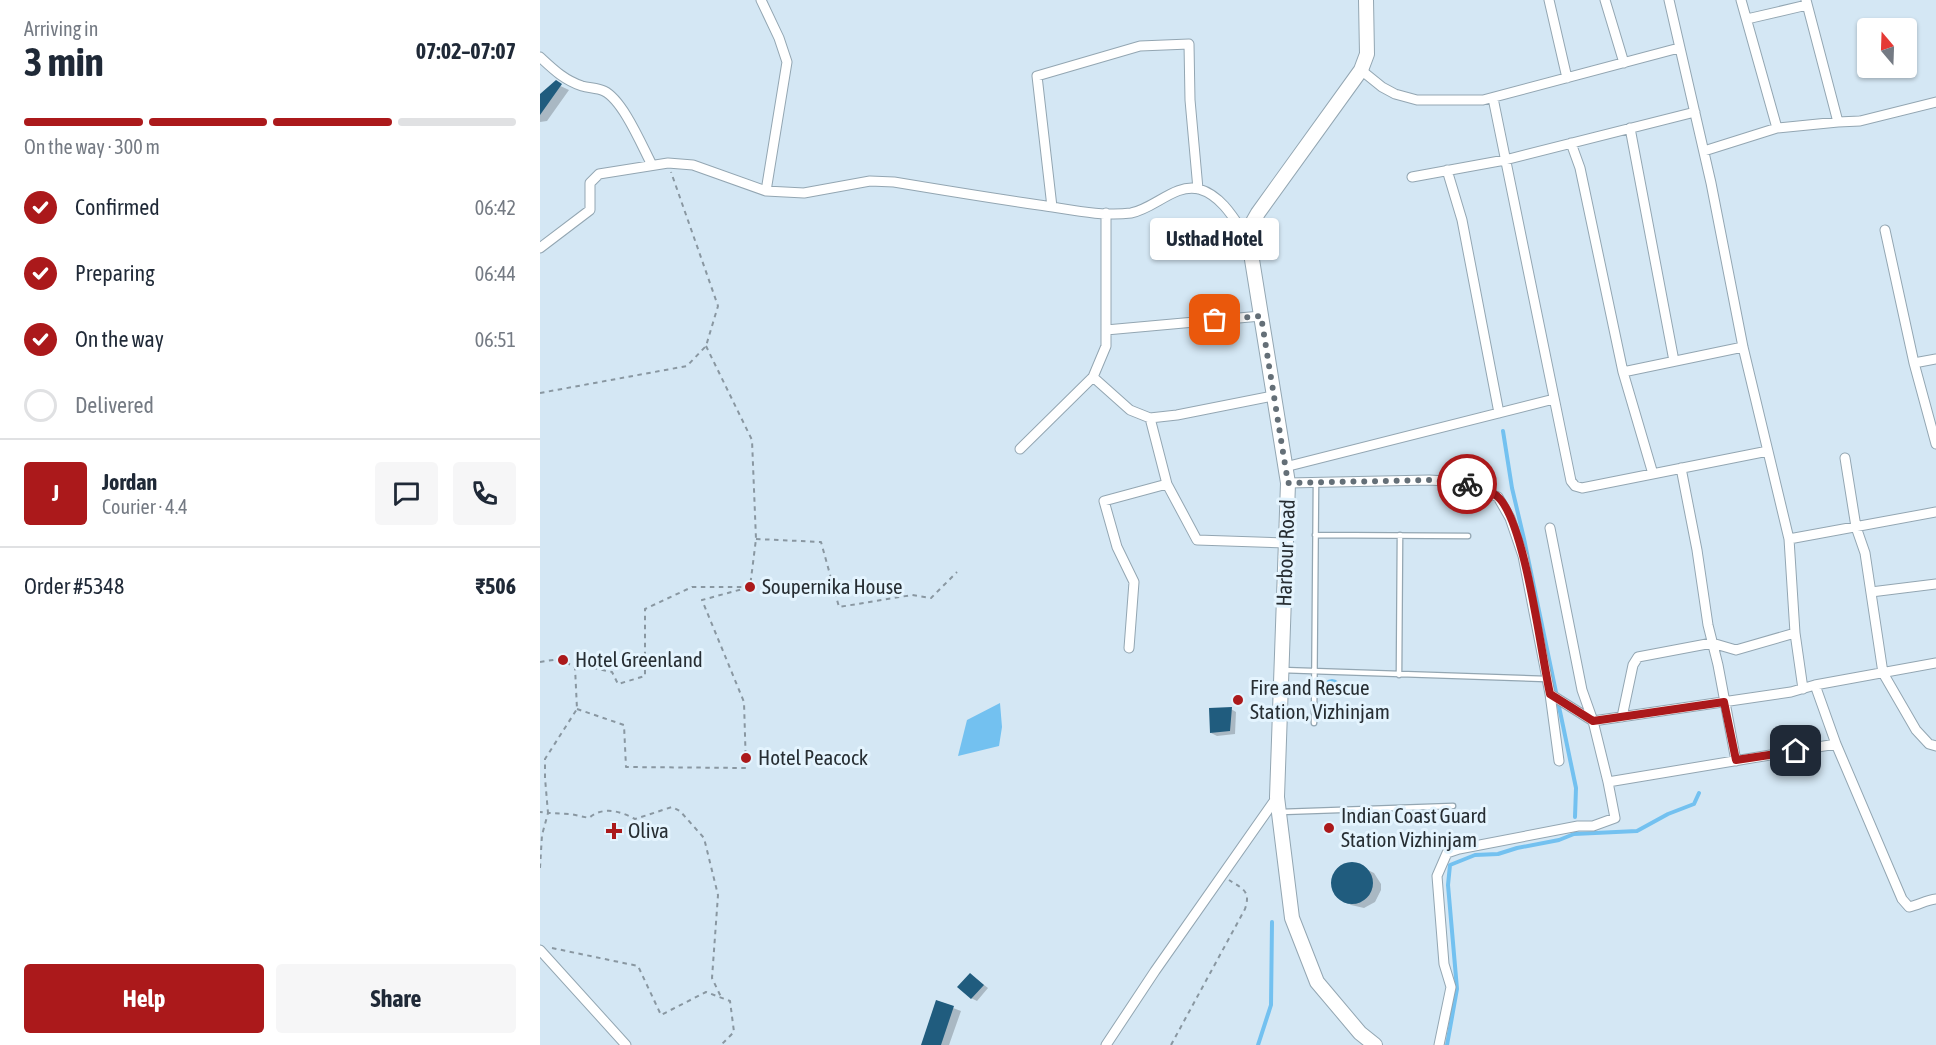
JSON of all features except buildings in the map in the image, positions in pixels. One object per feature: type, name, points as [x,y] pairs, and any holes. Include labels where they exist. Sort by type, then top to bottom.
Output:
[{"type":"street","points":[[761,0],[779,38],[787,62],[766,191]]},
{"type":"street","name":"Harbour Road","points":[[1366,0],[1367,54],[1361,69],[1258,213],[1250,227],[1249,241],[1288,483],[1277,797],[1292,918],[1317,982],[1360,1033],[1375,1045]]},
{"type":"street","points":[[1549,0],[1567,78]]},
{"type":"street","points":[[1605,0],[1624,63]]},
{"type":"street","points":[[1669,0],[1704,151],[1743,346],[1790,539],[1795,633],[1803,689]]},
{"type":"street","points":[[1741,0],[1777,128]]},
{"type":"street","points":[[1748,19],[1807,2],[1838,122]]},
{"type":"street","points":[[1052,207],[1037,76],[1140,46],[1189,44],[1190,100],[1198,189]]},
{"type":"street","points":[[1361,69],[1382,87],[1395,94],[1417,100],[1452,102],[1493,98],[1679,48]]},
{"type":"street","points":[[540,57],[564,79],[605,91],[630,122],[652,165]]},
{"type":"street","points":[[1493,98],[1571,482],[1582,488],[1768,451]]},
{"type":"street","points":[[1704,151],[1777,128],[1860,121],[1936,102]]},
{"type":"street","points":[[1412,177],[1505,160],[1695,112]]},
{"type":"street","points":[[1630,128],[1674,361]]},
{"type":"street","points":[[1571,143],[1580,168],[1623,372],[1653,474]]},
{"type":"street","points":[[540,248],[590,210],[590,183],[599,174],[668,164],[693,165],[766,191],[804,193],[870,181],[894,182],[1052,207],[1106,213],[1131,213],[1151,207],[1171,194],[1185,189],[1198,189],[1212,195],[1223,204],[1249,241]]},
{"type":"street","points":[[1447,170],[1462,220],[1499,413]]},
{"type":"street","points":[[1020,449],[1093,377],[1106,346],[1106,213]]},
{"type":"street","points":[[1885,230],[1914,363],[1936,444]]},
{"type":"street","points":[[1106,330],[1261,316]]},
{"type":"street","points":[[1623,372],[1743,346]]},
{"type":"street","points":[[1914,363],[1936,359]]},
{"type":"street","points":[[1093,377],[1130,410],[1150,418],[1274,396]]},
{"type":"street","points":[[1285,467],[1554,399]]},
{"type":"street","points":[[1150,418],[1167,484],[1197,540],[1286,543]]},
{"type":"street","points":[[1845,458],[1856,527],[1865,553],[1883,673],[1916,730],[1929,744],[1936,746]]},
{"type":"street","points":[[1681,468],[1712,643],[1736,760]]},
{"type":"street","points":[[1288,483],[1429,480],[1463,482],[1498,497],[1510,518],[1523,556],[1550,694],[1559,761]]},
{"type":"street","points":[[1129,648],[1134,582],[1117,547],[1104,501],[1167,484]]},
{"type":"street","points":[[1790,539],[1936,512]]},
{"type":"street","points":[[1439,1045],[1445,1007],[1451,987],[1444,964],[1437,876],[1447,853],[1578,826],[1593,826],[1615,818],[1593,721],[1582,690],[1550,528]]},
{"type":"street","points":[[1870,592],[1936,584]]},
{"type":"street","points":[[1622,717],[1633,665],[1638,657],[1712,643],[1736,650],[1795,633]]},
{"type":"street","points":[[1550,694],[1593,721],[1803,689],[1936,663]]},
{"type":"street","points":[[1815,685],[1836,744],[1902,899],[1909,907],[1919,905],[1928,899],[1936,899]]},
{"type":"street","points":[[1608,782],[1836,744]]},
{"type":"street","points":[[1106,1045],[1277,797]]},
{"type":"street","points":[[540,950],[626,1045]]},
{"type":"lane","points":[[1314,723],[1316,482]]},
{"type":"lane","points":[[1315,535],[1468,536]]},
{"type":"lane","points":[[1399,675],[1400,535]]},
{"type":"lane","points":[[1281,670],[1546,679]]},
{"type":"lane","points":[[1279,812],[1452,806]]},
{"type":"path","points":[[540,393],[687,366],[706,346],[718,306],[668,164]]},
{"type":"path","points":[[706,346],[752,440],[756,539],[750,587]]},
{"type":"path","points":[[756,539],[821,542],[839,607],[912,595],[931,598],[957,572]]},
{"type":"path","points":[[540,662],[559,659],[575,667],[585,666],[612,672],[618,684],[645,676],[645,609],[692,587],[750,587]]},
{"type":"path","points":[[577,709],[624,725],[626,767],[746,768],[744,702],[702,600],[750,587]]},
{"type":"path","points":[[540,868],[542,834],[548,813],[545,759],[577,709],[575,667]]},
{"type":"path","points":[[540,812],[589,818],[594,813],[618,810],[635,819],[672,807],[680,811],[704,838],[718,895],[712,978],[721,997]]},
{"type":"path","points":[[1171,1045],[1249,899],[1246,891],[1222,875]]},
{"type":"path","points":[[551,948],[638,966],[661,1015],[706,992],[730,1001],[734,1032],[721,1045]]},
{"type":"water","points":[[1328,679],[1336,679],[1341,684],[1339,695],[1328,697],[1323,692],[1323,684]]},
{"type":"water","points":[[1000,703],[1002,727],[999,746],[958,756],[967,720]]},
{"type":"waterway","points":[[1503,431],[1512,488],[1576,788],[1575,817]]},
{"type":"waterway","points":[[1447,1045],[1457,989],[1448,885],[1450,865],[1475,855],[1498,854],[1559,840],[1574,834],[1637,831],[1668,814],[1694,804],[1699,793]]},
{"type":"waterway","points":[[1258,1045],[1271,1005],[1272,922]]},
{"type":"way so far","points":[[1215,320],[1261,316],[1288,483],[1429,480],[1467,484]]},
{"type":"place","name":"Usthad Hotel","points":[[1215,320]]},
{"type":"place","name":"Soupernika House","points":[[750,587]]},
{"type":"place","name":"Hotel Greenland","points":[[563,660]]},
{"type":"place","name":"Fire and Rescue Station, Vizhinjam","points":[[1238,700]]},
{"type":"place","name":"Hotel Peacock","points":[[746,758]]},
{"type":"place","name":"Indian Coast Guard Station Vizhinjam","points":[[1329,828]]},
{"type":"place","name":"Oliva","points":[[614,831]]},
{"type":"route","points":[[1467,484],[1498,497],[1510,518],[1523,556],[1550,694],[1593,721],[1724,702],[1736,760],[1796,751]]}]
